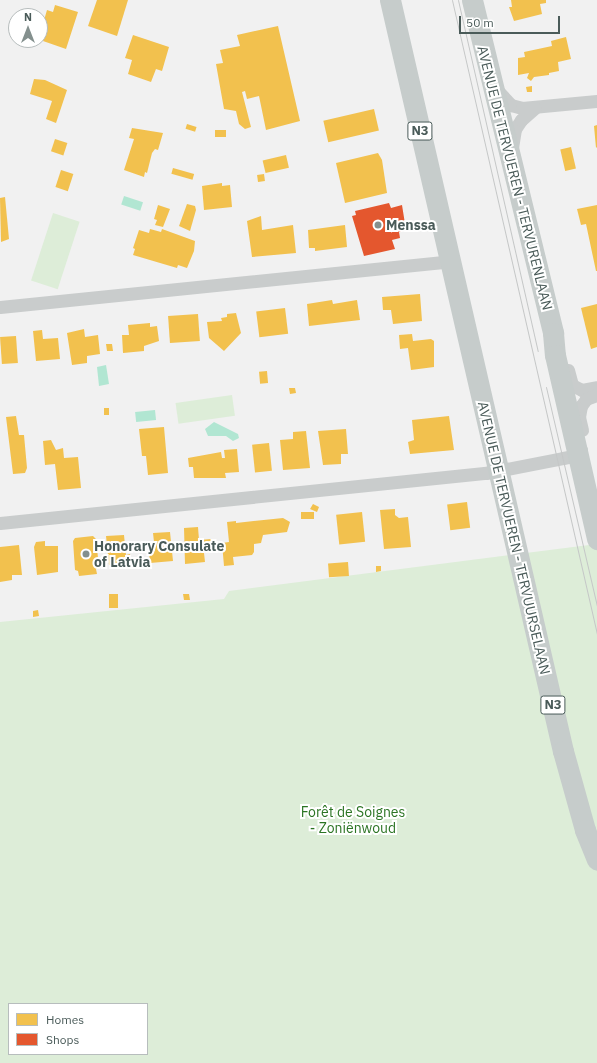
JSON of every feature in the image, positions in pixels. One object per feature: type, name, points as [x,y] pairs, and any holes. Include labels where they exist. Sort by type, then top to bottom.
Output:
[{"type":"main road","name":"N3","points":[[390,0],[451,261]]},
{"type":"main road","name":"AVENUE DE TERVUEREN - TERVURENLAAN","points":[[472,0],[489,78],[553,333]]},
{"type":"main road","name":"AVENUE DE TERVUEREN - TERVUURSELAAN","points":[[451,261],[563,751],[585,830],[597,860]]},
{"type":"main road","points":[[553,333],[555,355],[597,539]]},
{"type":"street","points":[[489,78],[502,98],[511,105],[535,108],[597,101]]},
{"type":"street","points":[[511,166],[515,129],[521,120],[535,108]]},
{"type":"street","points":[[0,307],[451,261]]},
{"type":"street","points":[[553,333],[564,353],[572,385],[582,390],[597,387]]},
{"type":"street","points":[[0,523],[499,471],[578,455],[585,445],[578,417],[581,406],[586,399],[597,395]]},
{"type":"green space","points":[[53,213],[80,222],[58,289],[31,281]]},
{"type":"green space","points":[[232,395],[235,416],[178,424],[176,403]]},
{"type":"green space","name":"Forêt de Soignes - Zoniënwoud","points":[[597,544],[597,1063],[0,1063],[0,622],[224,599],[229,591]]},
{"type":"shaded area","points":[[124,196],[143,202],[140,211],[121,205]]},
{"type":"shaded area","points":[[106,365],[109,384],[99,386],[97,367]]},
{"type":"shaded area","points":[[155,410],[156,420],[136,422],[135,412]]},
{"type":"shaded area","points":[[214,422],[238,434],[239,438],[233,441],[226,436],[208,436],[205,429]]},
{"type":"building: Homes","points":[[97,0],[128,0],[117,36],[88,26]]},
{"type":"building: Homes","points":[[511,0],[546,0],[546,3],[540,4],[542,14],[514,21],[509,7],[512,7]]},
{"type":"building: Homes","points":[[55,5],[78,12],[66,49],[48,43],[48,10],[53,12]]},
{"type":"building: Homes","points":[[278,26],[300,121],[266,130],[259,96],[247,99],[245,91],[242,92],[251,127],[245,129],[239,124],[236,111],[224,109],[216,64],[223,63],[220,50],[240,46],[237,35]]},
{"type":"building: Homes","points":[[133,35],[169,47],[162,71],[156,69],[151,82],[128,74],[132,60],[125,58]]},
{"type":"building: Homes","points":[[566,37],[571,59],[558,62],[559,71],[549,73],[549,75],[534,77],[531,81],[527,78],[529,73],[518,75],[518,58],[525,57],[524,52],[552,46],[551,41]]},
{"type":"building: Homes","points":[[34,79],[45,80],[67,90],[56,123],[46,119],[52,101],[30,94]]},
{"type":"building: Homes","points":[[532,86],[532,92],[527,92],[526,87]]},
{"type":"building: Homes","points":[[374,109],[379,130],[328,142],[323,121]]},
{"type":"building: Homes","points":[[187,124],[197,127],[195,132],[186,129]]},
{"type":"building: Homes","points":[[597,125],[597,147],[596,148],[594,126]]},
{"type":"building: Homes","points":[[132,128],[163,133],[158,150],[155,149],[152,153],[147,173],[145,172],[144,177],[124,170],[134,139],[129,138]]},
{"type":"building: Homes","points":[[215,130],[226,130],[226,137],[215,137]]},
{"type":"building: Homes","points":[[55,139],[67,143],[63,155],[51,151]]},
{"type":"building: Homes","points":[[571,147],[576,168],[565,171],[560,149]]},
{"type":"building: Homes","points":[[378,153],[382,160],[387,193],[345,203],[336,163]]},
{"type":"building: Homes","points":[[286,155],[289,168],[266,173],[263,160]]},
{"type":"building: Homes","points":[[173,168],[194,174],[192,180],[171,174]]},
{"type":"building: Homes","points":[[61,170],[73,174],[68,191],[55,187]]},
{"type":"building: Homes","points":[[264,174],[265,181],[258,182],[257,175]]},
{"type":"building: Homes","points":[[222,183],[222,186],[230,185],[232,207],[204,210],[202,186]]},
{"type":"building: Homes","points":[[5,197],[9,239],[1,242],[0,198]]},
{"type":"building: Homes","points":[[187,204],[195,206],[196,210],[190,231],[179,226]]},
{"type":"building: Homes","points":[[158,205],[170,209],[163,227],[155,225],[157,220],[154,219]]},
{"type":"building: Homes","points":[[597,205],[596,271],[586,224],[581,225],[577,209]]},
{"type":"building: Homes","points":[[261,216],[262,230],[293,225],[296,253],[252,257],[247,221]]},
{"type":"building: Homes","points":[[345,225],[347,247],[315,251],[315,248],[309,248],[308,230]]},
{"type":"building: Homes","points":[[150,229],[161,232],[162,229],[195,241],[194,251],[187,268],[178,265],[177,268],[133,255],[135,249],[133,248],[139,230],[149,233]]},
{"type":"building: Homes","points":[[420,294],[422,321],[393,324],[391,310],[383,310],[382,297]]},
{"type":"building: Homes","points":[[332,300],[333,304],[357,300],[360,320],[309,326],[307,304]]},
{"type":"building: Homes","points":[[597,304],[597,347],[591,349],[581,308]]},
{"type":"building: Homes","points":[[285,308],[288,334],[259,337],[256,312]]},
{"type":"building: Homes","points":[[236,313],[241,333],[224,351],[209,338],[207,322],[222,321],[221,318],[227,317],[227,314]]},
{"type":"building: Homes","points":[[198,314],[200,341],[170,343],[168,316]]},
{"type":"building: Homes","points":[[150,323],[150,327],[157,326],[159,341],[144,346],[144,351],[123,353],[122,335],[129,335],[128,325]]},
{"type":"building: Homes","points":[[84,329],[85,337],[98,335],[100,354],[87,356],[87,363],[72,365],[67,333]]},
{"type":"building: Homes","points":[[42,330],[43,339],[58,338],[60,359],[36,361],[33,331]]},
{"type":"building: Homes","points":[[412,334],[413,341],[431,339],[434,341],[434,367],[411,370],[408,348],[400,349],[399,335]]},
{"type":"building: Homes","points":[[16,336],[18,363],[2,364],[0,337]]},
{"type":"building: Homes","points":[[106,344],[112,344],[113,351],[107,351]]},
{"type":"building: Homes","points":[[267,371],[268,383],[260,384],[259,372]]},
{"type":"building: Homes","points":[[289,388],[295,388],[296,393],[290,394]]},
{"type":"building: Homes","points":[[104,408],[109,408],[109,415],[104,415]]},
{"type":"building: Homes","points":[[16,416],[19,435],[24,435],[27,468],[25,473],[13,474],[6,417]]},
{"type":"building: Homes","points":[[449,416],[454,450],[410,454],[408,442],[414,440],[412,420]]},
{"type":"building: Homes","points":[[164,427],[168,473],[148,475],[146,456],[142,456],[139,429]]},
{"type":"building: Homes","points":[[346,429],[348,454],[341,454],[341,464],[323,465],[318,431]]},
{"type":"building: Homes","points":[[306,431],[310,468],[283,470],[280,440],[293,439],[293,432]]},
{"type":"building: Homes","points":[[51,440],[56,450],[63,448],[64,458],[78,457],[81,488],[58,490],[55,464],[45,465],[43,441]]},
{"type":"building: Homes","points":[[269,443],[272,471],[255,473],[252,445]]},
{"type":"building: Homes","points":[[237,449],[239,472],[225,473],[226,478],[194,478],[193,467],[189,467],[188,458],[221,452],[222,458],[225,458],[224,450]]},
{"type":"building: Homes","points":[[467,502],[470,528],[450,530],[447,504]]},
{"type":"building: Homes","points":[[313,504],[319,507],[317,512],[310,509]]},
{"type":"building: Homes","points":[[395,509],[395,515],[399,518],[408,517],[411,547],[384,549],[380,510]]},
{"type":"building: Homes","points":[[301,512],[314,512],[314,519],[301,519]]},
{"type":"building: Homes","points":[[362,512],[365,542],[339,545],[336,515]]},
{"type":"building: Homes","points":[[283,518],[290,522],[287,532],[263,535],[261,543],[254,544],[254,552],[252,555],[233,557],[234,565],[224,566],[222,543],[229,542],[227,522],[236,521],[236,523]]},
{"type":"building: Homes","points":[[198,527],[199,540],[211,539],[213,552],[204,553],[205,562],[185,564],[184,528]]},
{"type":"building: Homes","points":[[170,532],[173,561],[150,563],[149,552],[155,551],[153,533]]},
{"type":"building: Homes","points":[[124,535],[126,555],[130,554],[131,561],[126,565],[122,562],[109,565],[106,536]]},
{"type":"building: Homes","name":"Honorary Consulate of Latvia","points":[[93,536],[96,539],[99,567],[96,569],[97,574],[79,576],[78,571],[75,570],[73,541],[75,538]]},
{"type":"building: Homes","points":[[45,541],[45,546],[58,546],[58,572],[37,575],[34,547],[36,542]]},
{"type":"building: Homes","points":[[19,545],[22,575],[12,575],[12,580],[0,582],[0,547]]},
{"type":"building: Homes","points":[[348,562],[349,576],[329,577],[328,563]]},
{"type":"building: Homes","points":[[376,566],[381,566],[381,571],[376,572]]},
{"type":"building: Homes","points":[[109,594],[118,594],[118,608],[109,608]]},
{"type":"building: Homes","points":[[183,594],[189,594],[190,600],[184,600]]},
{"type":"building: Homes","points":[[38,610],[39,616],[33,617],[33,611]]},
{"type":"building: Shops","points":[[389,203],[391,208],[402,205],[406,230],[399,232],[400,238],[392,240],[395,249],[364,256],[352,216],[356,215],[355,211]]},
{"type":"tram line","points":[[452,0],[597,634]]},
{"type":"tram line","points":[[458,0],[538,351]]},
{"type":"tram line","points":[[546,387],[597,607]]},
{"type":"place","name":"Menssa","points":[[378,225]]},
{"type":"place","name":"Honorary Consulate of Latvia","points":[[86,554]]}]
